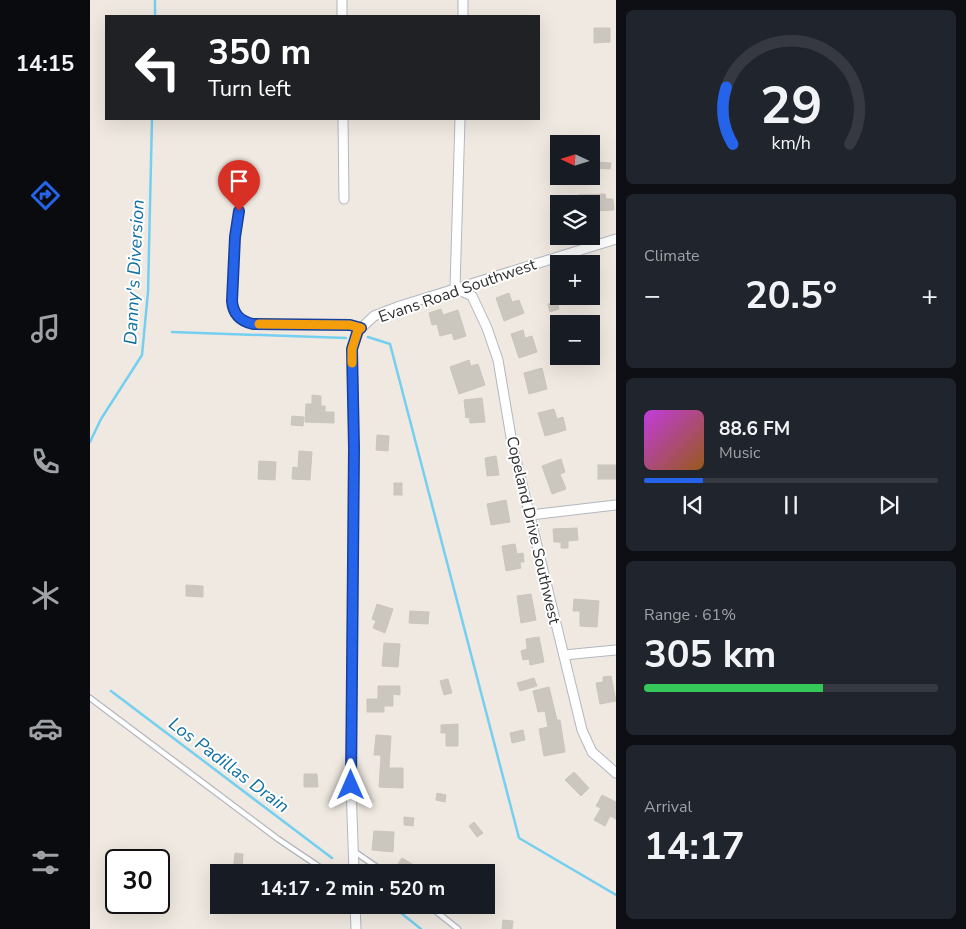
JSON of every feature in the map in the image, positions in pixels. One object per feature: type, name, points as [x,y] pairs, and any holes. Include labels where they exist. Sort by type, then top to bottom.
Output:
[{"type":"street","points":[[342,0],[342,15]]},
{"type":"street","points":[[463,0],[463,15]]},
{"type":"street","points":[[343,120],[344,199]]},
{"type":"street","points":[[455,288],[460,120]]},
{"type":"street","name":"Evans Road Southwest","points":[[360,329],[374,316],[455,288],[616,238]]},
{"type":"street","name":"Copeland Drive Southwest","points":[[455,288],[472,296],[488,328],[496,352],[512,443],[582,730],[592,752],[616,773]]},
{"type":"street","points":[[354,864],[351,785],[354,448],[352,349],[360,329]]},
{"type":"street","points":[[530,515],[616,504]]},
{"type":"street","points":[[564,654],[616,650]]},
{"type":"street","points":[[355,914],[356,929]]},
{"type":"lane","points":[[239,211],[235,237],[232,301],[233,311],[239,318],[246,323],[253,324],[350,325],[360,329]]},
{"type":"lane","points":[[90,698],[278,839],[315,864]]},
{"type":"lane","points":[[354,851],[373,864]]},
{"type":"lane","points":[[439,914],[458,929]]},
{"type":"building","points":[[594,28],[610,28],[610,42],[594,43]]},
{"type":"building","points":[[600,162],[611,163],[610,169],[600,168]]},
{"type":"building","points":[[605,194],[606,199],[613,199],[614,210],[600,211],[600,195],[578,195]]},
{"type":"building","points":[[509,293],[512,302],[519,300],[524,313],[504,321],[496,298]]},
{"type":"building","points":[[548,304],[558,305],[559,309],[550,312]]},
{"type":"building","points":[[441,309],[443,315],[458,310],[466,336],[454,340],[452,333],[440,336],[437,324],[432,325],[429,313]]},
{"type":"building","points":[[523,330],[525,338],[532,336],[537,352],[519,358],[511,334]]},
{"type":"building","points":[[469,360],[471,366],[478,364],[485,385],[459,394],[450,367]]},
{"type":"building","points":[[542,368],[547,389],[529,394],[524,373]]},
{"type":"building","points":[[312,395],[321,396],[321,406],[325,406],[325,412],[334,412],[334,423],[305,422],[306,404],[312,404]]},
{"type":"building","points":[[482,398],[485,422],[470,423],[469,417],[466,418],[464,400]]},
{"type":"building","points":[[554,409],[557,419],[563,417],[566,430],[545,436],[538,413]]},
{"type":"building","points":[[292,416],[304,417],[303,426],[291,425]]},
{"type":"building","points":[[377,435],[389,436],[388,451],[376,450]]},
{"type":"building","points":[[299,451],[312,452],[310,480],[292,479],[293,467],[298,468]]},
{"type":"building","points":[[496,456],[499,475],[487,476],[485,458]]},
{"type":"building","points":[[561,459],[565,472],[560,474],[566,489],[552,494],[542,466]]},
{"type":"building","points":[[259,461],[276,462],[275,480],[258,479]]},
{"type":"building","points":[[598,465],[616,465],[616,479],[598,479]]},
{"type":"building","points":[[394,483],[402,483],[402,495],[394,495]]},
{"type":"building","points":[[506,500],[510,522],[491,525],[487,504]]},
{"type":"building","points":[[577,528],[578,540],[568,541],[568,548],[561,548],[561,542],[554,542],[553,529]]},
{"type":"building","points":[[515,544],[517,554],[523,553],[524,562],[520,562],[521,568],[506,571],[502,546]]},
{"type":"building","points":[[186,585],[203,586],[203,597],[186,596]]},
{"type":"building","points":[[531,594],[536,620],[521,623],[517,596]]},
{"type":"building","points":[[574,599],[599,601],[597,627],[580,626],[580,611],[573,611]]},
{"type":"building","points":[[377,604],[393,609],[385,633],[373,628],[376,621],[372,619]]},
{"type":"building","points":[[410,611],[429,612],[428,624],[409,623]]},
{"type":"building","points":[[539,637],[544,662],[530,665],[529,659],[523,660],[521,651],[527,649],[526,639]]},
{"type":"building","points":[[384,643],[400,644],[398,667],[382,666]]},
{"type":"building","points":[[611,676],[616,701],[600,704],[596,683],[603,682],[603,677]]},
{"type":"building","points":[[534,678],[537,686],[520,691],[517,683]]},
{"type":"building","points":[[448,679],[452,693],[444,695],[440,681]]},
{"type":"building","points":[[378,686],[400,686],[400,695],[393,694],[393,706],[384,706],[384,712],[367,712],[367,699],[378,699]]},
{"type":"building","points":[[549,687],[557,720],[560,720],[565,752],[544,756],[539,729],[548,727],[545,711],[538,712],[533,691]]},
{"type":"building","points":[[458,724],[458,746],[446,746],[446,733],[441,733],[441,725]]},
{"type":"building","points":[[523,730],[525,740],[512,743],[510,733]]},
{"type":"building","points":[[376,735],[391,736],[389,768],[403,768],[403,788],[379,787],[381,755],[374,755]]},
{"type":"building","points":[[574,772],[589,788],[581,796],[565,780]]},
{"type":"building","points":[[304,774],[317,774],[318,787],[304,787]]},
{"type":"building","points":[[437,793],[446,795],[445,802],[436,800]]},
{"type":"building","points":[[602,795],[616,802],[616,819],[610,816],[605,826],[594,820],[601,808],[596,806]]},
{"type":"building","points":[[404,817],[414,818],[413,826],[404,825]]},
{"type":"building","points":[[474,822],[483,833],[477,837],[469,826]]},
{"type":"building","points":[[374,831],[394,832],[393,852],[372,850]]},
{"type":"building","points":[[235,853],[243,854],[242,864],[234,864]]},
{"type":"building","points":[[402,858],[412,864],[398,864]]},
{"type":"building","points":[[503,920],[513,921],[512,929],[502,929]]},
{"type":"waterway","name":"Danny's Diversion","points":[[155,0],[155,15]]},
{"type":"waterway","name":"Danny's Diversion","points":[[90,442],[101,419],[142,355],[148,292],[152,120]]},
{"type":"waterway","points":[[172,332],[346,338]]},
{"type":"waterway","points":[[368,337],[390,344],[519,838],[616,895]]},
{"type":"waterway","name":"Los Padillas Drain","points":[[111,691],[332,858]]},
{"type":"waterway","name":"Los Padillas Drain","points":[[402,914],[421,929]]},
{"type":"slow traffic","points":[[259,324],[350,325],[361,328],[358,330],[352,349],[352,363]]},
{"type":"route","points":[[239,211],[235,237],[232,301],[233,311],[239,318],[246,323],[253,324],[350,325],[361,328],[358,330],[352,349],[354,404],[354,598],[351,675],[351,785]]}]
